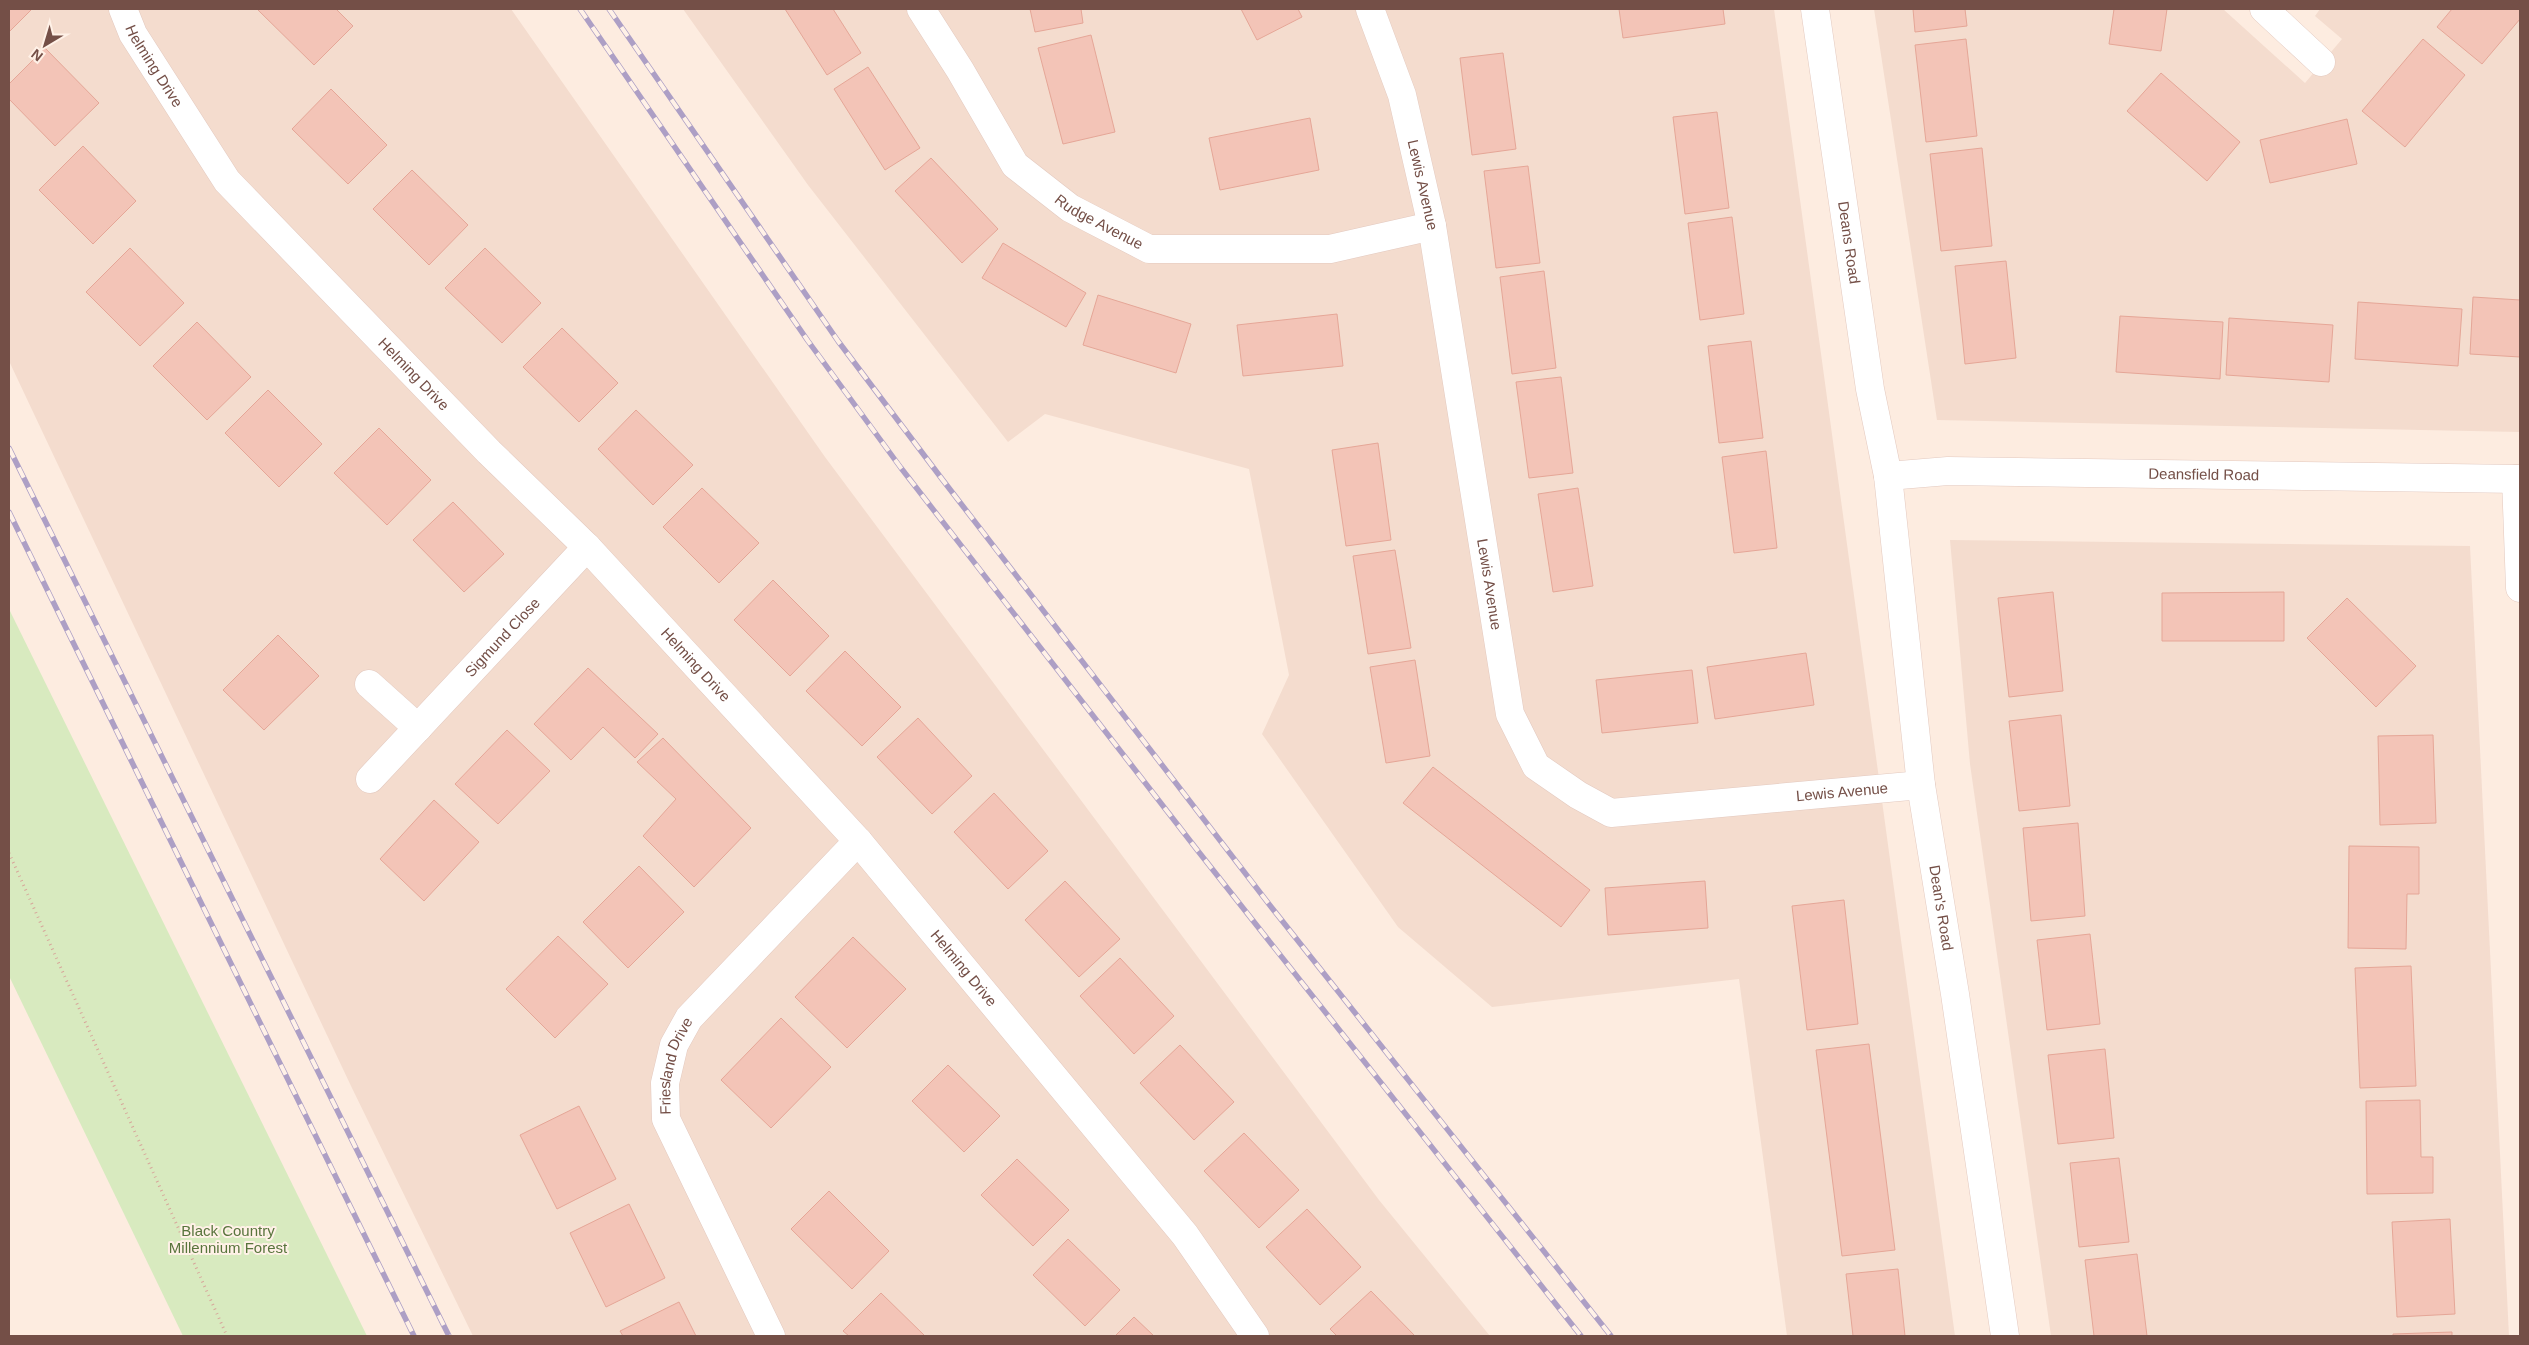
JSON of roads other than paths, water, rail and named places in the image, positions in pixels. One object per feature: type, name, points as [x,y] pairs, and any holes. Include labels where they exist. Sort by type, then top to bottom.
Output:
[{"type":"street","name":"Helming Drive","points":[[123,9],[133,34],[227,182],[489,452],[587,547],[858,841],[1185,1235],[1255,1336]]},
{"type":"street","name":"Rudge Avenue","points":[[921,9],[960,70],[1015,165],[1070,208],[1149,249],[1330,249],[1432,226]]},
{"type":"street","name":"Lewis Avenue","points":[[1370,9],[1402,95],[1432,226],[1510,714],[1536,766],[1578,795],[1611,813],[1921,784]]},
{"type":"street","name":"Deans Road","points":[[1815,9],[1870,389],[1888,476]]},
{"type":"street","points":[[2278,13],[2321,62]]},
{"type":"street","name":"Deansfield Road","points":[[1888,476],[1948,471],[2518,479]]},
{"type":"street","name":"Dean's Road","points":[[1888,476],[1921,784],[1957,1004],[2005,1336]]},
{"type":"street","points":[[2518,479],[2520,588]]},
{"type":"street","name":"Sigmund Close","points":[[370,779],[587,547]]},
{"type":"street","points":[[369,684],[418,728]]},
{"type":"street","name":"Friesland Drive","points":[[771,1336],[666,1119],[665,1082],[674,1045],[690,1018],[858,841]]},
{"type":"railway","points":[[580,9],[808,341],[901,468],[1198,851],[1581,1336]]},
{"type":"railway","points":[[609,9],[838,341],[942,479],[1272,908],[1611,1336]]},
{"type":"railway","points":[[9,448],[449,1336]]},
{"type":"railway","points":[[9,512],[414,1336]]},
{"type":"park label","name":"Black Country Millennium Forest","points":[[228,1240]]}]
